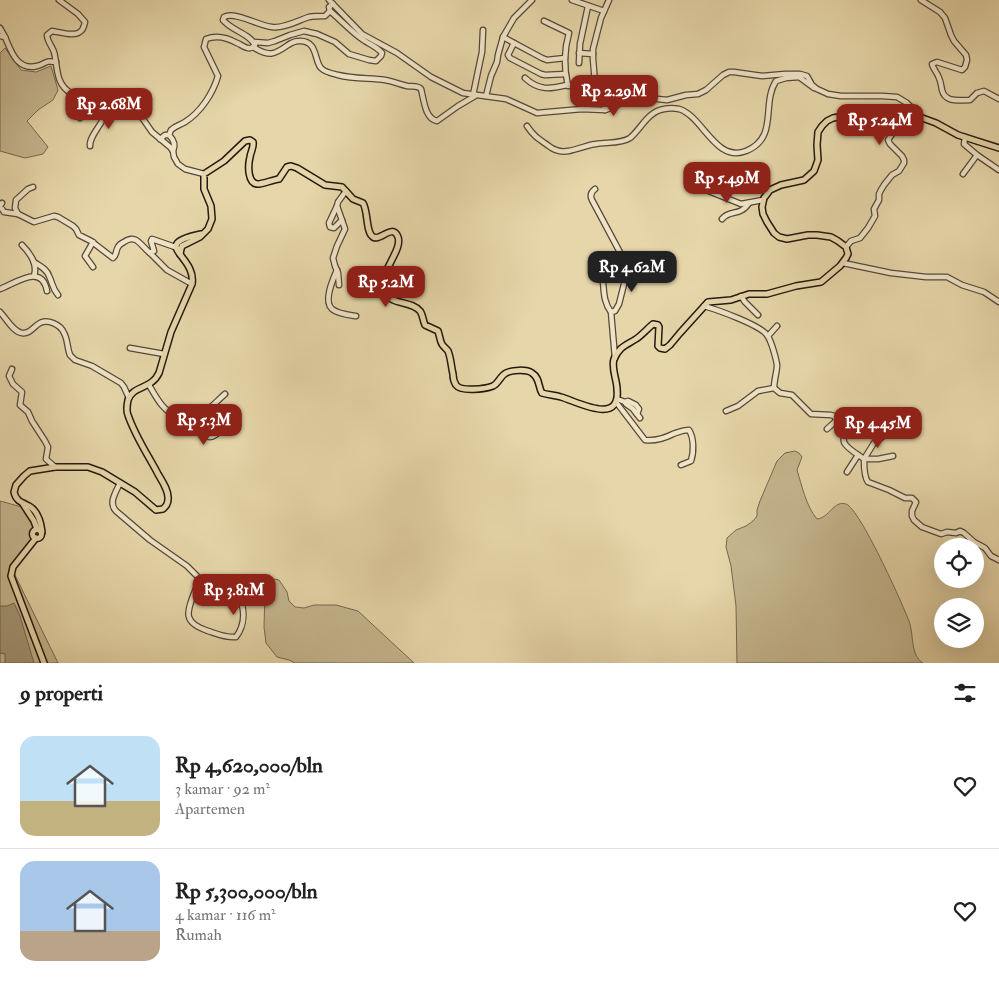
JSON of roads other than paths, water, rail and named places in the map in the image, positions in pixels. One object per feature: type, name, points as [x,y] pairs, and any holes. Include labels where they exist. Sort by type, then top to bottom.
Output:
[{"type":"main road","points":[[180,254],[183,245],[204,234],[212,219],[212,213],[204,189],[204,174],[224,161],[245,141],[253,141],[249,174],[250,179],[256,183],[279,179],[287,167],[294,166],[325,186],[341,187],[352,199],[363,203],[372,237],[377,238],[390,232],[394,232],[397,235],[399,239],[398,245],[384,278],[384,290],[390,299],[417,309],[421,313],[425,325],[438,331],[441,342],[448,351],[455,384],[458,387],[474,390],[488,388],[497,384],[508,372],[526,371],[538,379],[539,388],[542,393],[598,409],[608,409],[616,400],[617,388],[613,366],[618,352],[650,327],[655,324],[658,325],[658,346],[663,349],[667,348],[709,301],[731,300],[749,294],[763,295],[820,282],[843,263],[847,256],[846,247],[834,238],[824,235],[808,235],[787,239],[779,237],[774,233],[764,217],[762,207],[763,200],[773,188],[804,180],[813,173],[818,160],[818,132],[827,121],[833,118],[871,111],[922,117],[965,137],[999,148]]},
{"type":"main road","points":[[44,663],[11,576],[13,567],[36,538],[40,537],[33,518],[23,504],[17,500],[14,488],[30,471],[55,467],[81,466],[102,472],[135,492],[156,510],[163,509],[168,504],[166,489],[138,439],[127,414],[127,403],[131,394],[149,385],[157,378],[174,323],[192,284],[193,277],[191,271],[175,247],[176,244],[180,240],[204,234]]},
{"type":"street","points":[[59,0],[78,14],[85,22],[82,30],[74,34],[52,31],[48,34],[48,39],[53,48],[57,76],[61,84],[70,92],[82,97],[91,107],[99,111],[106,112],[125,106],[132,106],[152,132],[170,147],[175,161],[181,167],[204,174]]},
{"type":"street","points":[[486,96],[504,37],[514,18],[532,0]]},
{"type":"street","points":[[572,0],[604,11]]},
{"type":"street","points":[[595,83],[593,54],[601,18],[609,0]]},
{"type":"street","points":[[921,0],[940,12],[945,18],[954,41],[967,58],[965,67],[962,70],[937,62],[932,64],[939,78],[944,96],[948,99],[970,100],[977,93],[984,91],[999,99]]},
{"type":"street","points":[[169,135],[171,130],[199,110],[216,82],[218,76],[204,47],[206,39],[211,37],[221,37],[235,41],[248,48],[304,31],[317,34],[335,42],[349,54],[376,61],[382,53],[379,49],[352,31],[330,11],[329,6],[331,2],[364,36],[397,53],[431,77],[463,93],[509,100],[536,113],[582,109],[605,110],[614,107],[634,94],[667,100],[699,94],[722,75],[731,72],[757,76],[800,74],[806,76],[818,90]]},
{"type":"street","points":[[579,62],[588,6]]},
{"type":"street","points":[[330,11],[325,16],[311,17],[275,28],[234,16],[227,15],[223,20],[226,24],[244,35],[258,50],[272,54],[299,41],[307,43],[314,49],[322,70],[340,76],[384,80],[407,86],[419,86],[428,115],[438,122],[475,95],[482,52],[483,30]]},
{"type":"street","points":[[544,21],[569,33],[565,58],[567,85]]},
{"type":"street","points":[[0,28],[13,55],[23,66],[37,66],[46,61],[56,62]]},
{"type":"street","points":[[504,37],[547,60],[565,58]]},
{"type":"street","points":[[514,43],[508,55],[510,58],[541,74],[566,74]]},
{"type":"street","points":[[579,53],[593,54]]},
{"type":"street","points":[[525,78],[541,88],[599,84],[605,110]]},
{"type":"street","points":[[528,126],[534,136],[557,151],[564,152],[586,145],[625,140],[632,136],[654,112],[675,108],[691,116],[718,145],[731,152],[744,152],[760,142],[764,135],[768,124],[770,97],[773,86],[776,81],[786,78],[799,78],[810,87],[828,94],[898,98],[907,103],[922,117]]},
{"type":"street","points":[[80,118],[91,107]]},
{"type":"street","points":[[90,146],[90,140],[101,124],[106,112]]},
{"type":"street","points":[[846,247],[851,241],[860,238],[868,228],[875,216],[874,209],[879,200],[881,190],[904,163],[902,156],[888,140],[897,127],[903,126],[908,115]]},
{"type":"street","points":[[160,139],[165,135],[169,135]]},
{"type":"street","points":[[169,135],[174,142],[175,148],[173,151]]},
{"type":"street","points":[[965,137],[964,144],[977,156],[999,170]]},
{"type":"street","points":[[962,174],[977,156]]},
{"type":"street","points":[[18,214],[15,208],[16,200],[33,187]]},
{"type":"street","points":[[595,189],[590,197],[623,258],[652,266]]},
{"type":"street","points":[[706,190],[740,204],[763,200]]},
{"type":"street","points":[[342,220],[334,228],[330,227],[329,223],[338,202],[346,191]]},
{"type":"street","points":[[2,203],[0,206],[4,212],[18,214],[34,222],[54,216],[58,217],[73,226],[79,234],[105,250],[113,258],[119,246],[131,238],[137,241],[167,270],[192,284]]},
{"type":"street","points":[[722,219],[727,214],[739,212],[746,208],[749,203]]},
{"type":"street","points":[[337,206],[344,228],[333,258],[338,273],[339,285]]},
{"type":"street","points":[[150,253],[154,251],[150,240],[152,239],[175,247]]},
{"type":"street","points":[[93,242],[85,256],[93,267]]},
{"type":"street","points":[[22,245],[30,253],[34,262],[34,276]]},
{"type":"street","points":[[611,312],[619,304],[630,260]]},
{"type":"street","points":[[34,262],[48,274],[58,295]]},
{"type":"street","points":[[843,263],[890,273],[949,278],[954,282],[984,292],[999,302]]},
{"type":"street","points":[[337,270],[329,292],[330,306],[338,312],[356,316]]},
{"type":"street","points":[[0,290],[34,276],[44,280],[47,291]]},
{"type":"street","points":[[603,282],[604,295],[611,312],[615,358]]},
{"type":"street","points":[[741,296],[758,315]]},
{"type":"street","points":[[704,306],[748,323],[762,330],[768,336],[777,365],[774,388]]},
{"type":"street","points":[[0,312],[20,333],[27,333],[43,321],[57,325],[63,330],[70,355],[121,383],[129,398]]},
{"type":"street","points":[[768,336],[776,326]]},
{"type":"street","points":[[130,348],[164,354]]},
{"type":"street","points":[[12,369],[9,376],[13,384],[22,392],[20,405],[28,412],[45,441],[48,447],[46,459],[55,467]]},
{"type":"street","points":[[149,385],[166,409],[185,417],[200,415],[225,394]]},
{"type":"street","points":[[726,411],[738,406],[758,391],[774,388]]},
{"type":"street","points":[[774,388],[780,393],[792,395],[811,414],[831,415],[846,429],[844,443],[864,459],[893,456]]},
{"type":"street","points":[[616,400],[628,401],[636,405],[639,409],[638,416],[625,402]]},
{"type":"street","points":[[616,400],[645,440],[654,440],[682,430],[689,430],[692,435],[692,457],[691,461],[682,465]]},
{"type":"street","points":[[630,407],[636,405]]},
{"type":"street","points":[[175,414],[196,409]]},
{"type":"street","points":[[200,415],[206,436],[209,438],[217,434],[224,427]]},
{"type":"street","points":[[827,429],[837,420]]},
{"type":"street","points":[[885,435],[874,444],[864,459],[868,482],[905,498],[915,500],[912,516],[922,527],[941,534],[947,532],[964,533],[974,542],[985,548],[991,556],[999,560]]},
{"type":"street","points":[[847,472],[858,454]]},
{"type":"street","points":[[120,484],[112,501],[113,508],[144,535],[187,566],[200,579],[239,596],[244,620],[236,637],[225,637],[211,632],[199,627],[189,618],[189,611],[200,579]]}]
